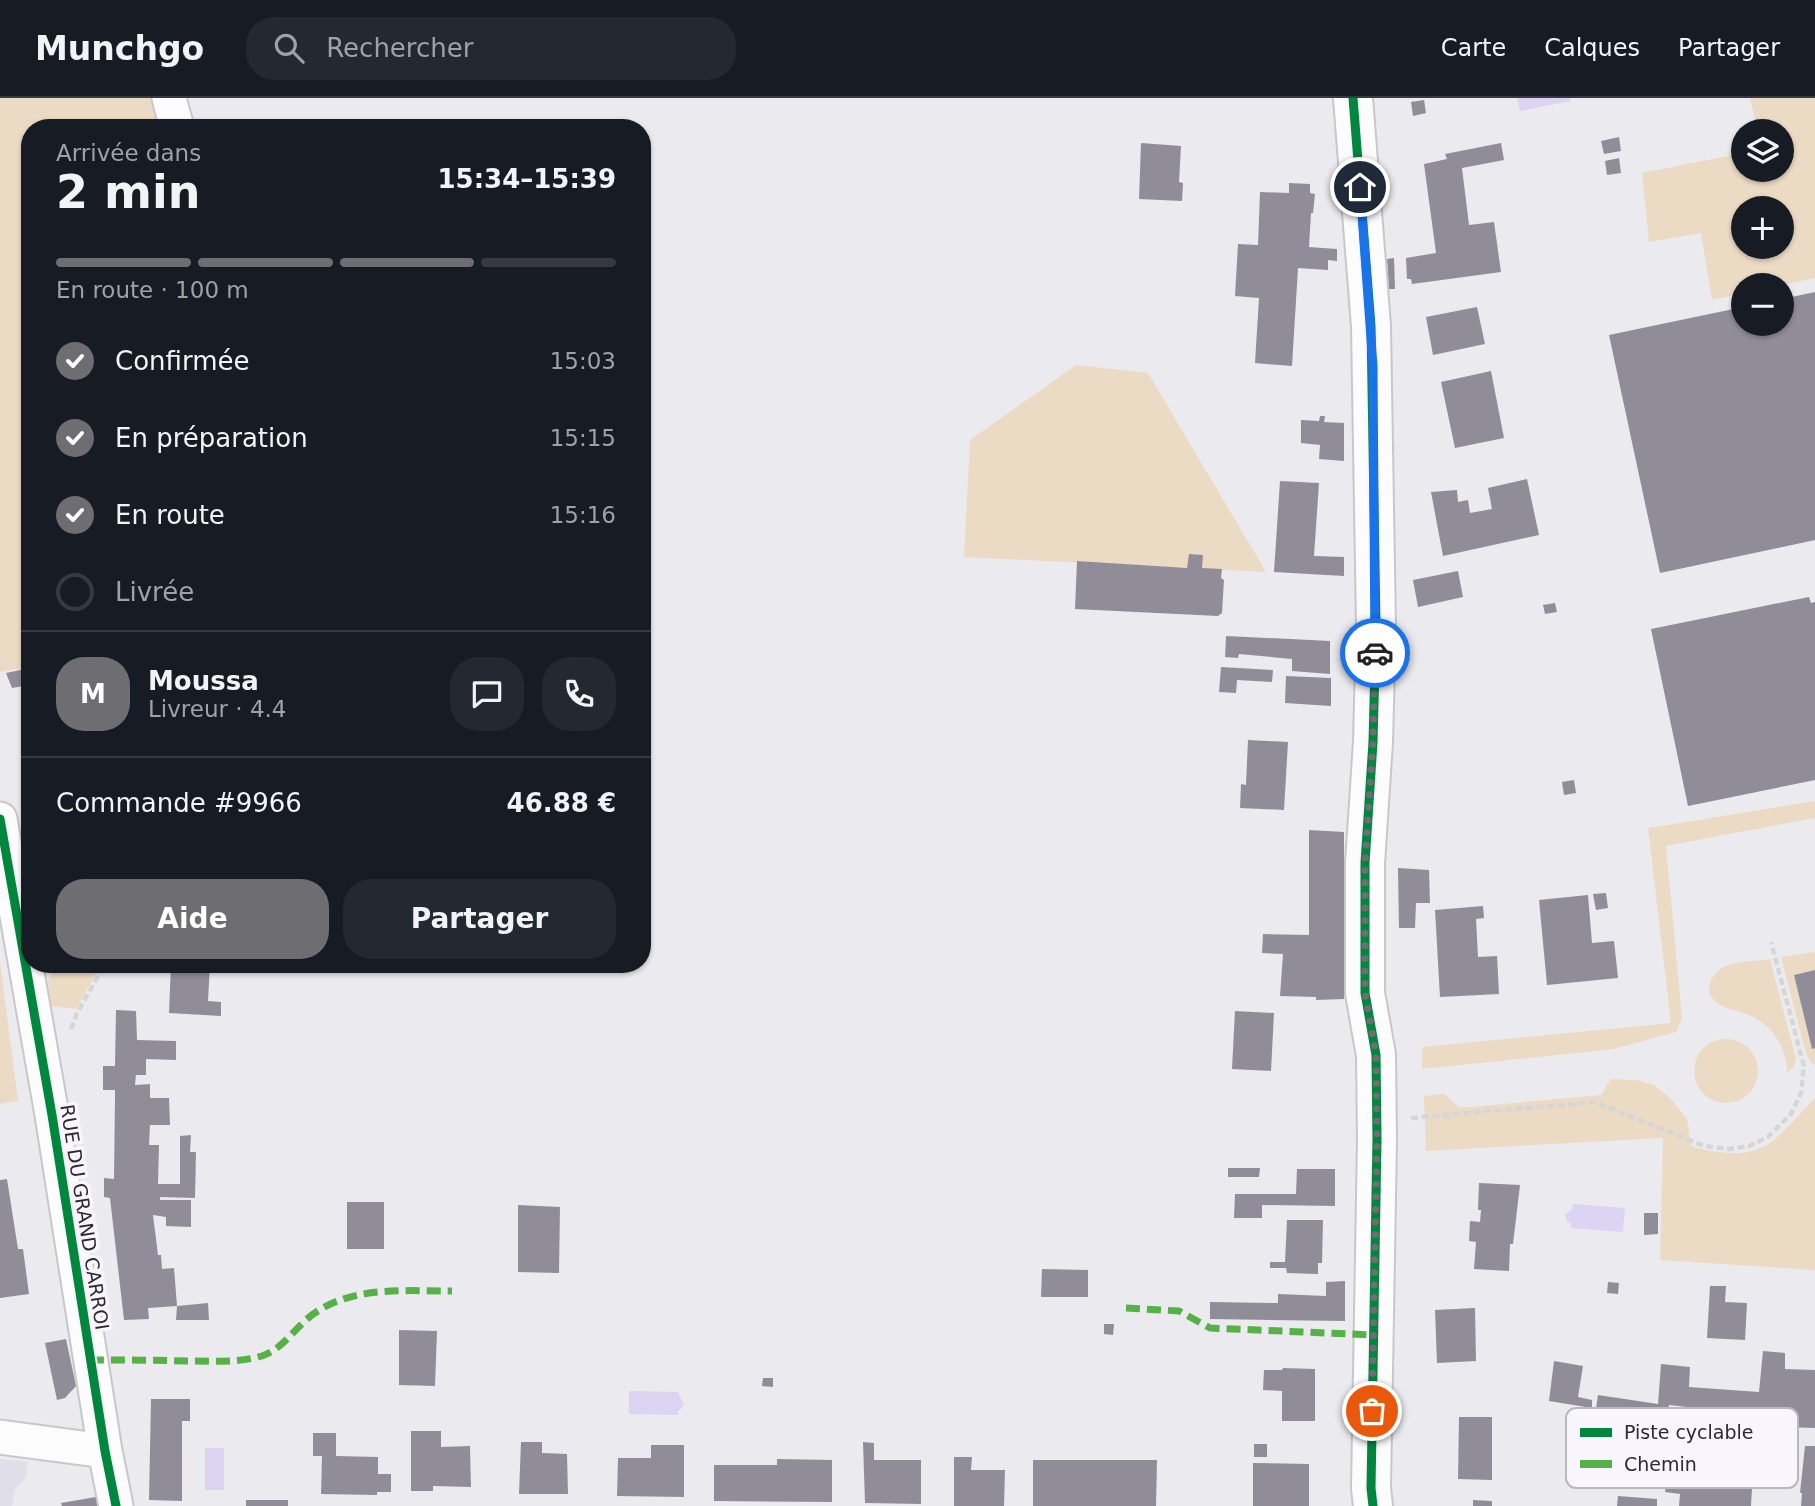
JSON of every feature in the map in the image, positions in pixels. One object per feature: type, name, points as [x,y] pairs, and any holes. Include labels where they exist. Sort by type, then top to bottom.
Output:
[{"type":"street","points":[[169,98],[175,119]]},
{"type":"street","points":[[1353,98],[1373,366],[1376,626],[1373,742],[1365,844],[1365,993],[1376,1055],[1371,1488],[1373,1506]]},
{"type":"street","name":"RUE DU GRAND CARROI","points":[[0,819],[21,919]]},
{"type":"street","name":"RUE DU GRAND CARROI","points":[[30,973],[105,1451],[116,1506]]},
{"type":"street","points":[[0,1437],[105,1451]]},
{"type":"path","points":[[1377,1139],[1391,1134],[1403,1119],[1595,1102],[1704,1146],[1729,1149],[1749,1146],[1768,1137],[1791,1114],[1801,1093],[1804,1066],[1771,942]]},
{"type":"shaded area","points":[[0,98],[151,98],[157,119],[21,119],[21,668],[0,672]]},
{"type":"shaded area","points":[[1517,98],[1570,98],[1570,101],[1520,111]]},
{"type":"shaded area","points":[[1750,98],[1815,98],[1815,278],[1794,282],[1794,273],[1731,273],[1731,296],[1712,300],[1701,233],[1649,242],[1642,173],[1731,155],[1731,182],[1794,182],[1794,119],[1755,119]]},
{"type":"shaded area","points":[[1076,365],[1148,373],[1266,572],[964,557],[970,440]]},
{"type":"shaded area","points":[[1815,801],[1815,818],[1666,846],[1682,1018],[1676,1032],[1614,1049],[1422,1069],[1422,1047],[1671,1023],[1648,828]]},
{"type":"shaded area","points":[[1815,952],[1815,970],[1794,975],[1812,1048],[1815,1048],[1815,1065],[1806,1054],[1781,957]]},
{"type":"shaded area","points":[[1770,959],[1796,1059],[1787,1074],[1785,1055],[1770,1030],[1755,1018],[1720,1005],[1709,993],[1715,974],[1722,968]]},
{"type":"shaded area","points":[[0,962],[18,1101],[0,1104]]},
{"type":"shaded area","points":[[52,973],[96,973],[76,1009],[50,1006],[48,980]]},
{"type":"shaded area","points":[[1720,1039],[1732,1039],[1749,1048],[1756,1059],[1756,1083],[1749,1094],[1732,1103],[1720,1103],[1708,1098],[1699,1089],[1694,1077],[1694,1065],[1699,1053],[1708,1044]]},
{"type":"shaded area","points":[[1611,1079],[1636,1080],[1654,1085],[1670,1098],[1687,1119],[1691,1146],[1720,1152],[1749,1152],[1767,1145],[1815,1098],[1815,1270],[1660,1260],[1663,1138],[1426,1151],[1424,1096],[1444,1094],[1460,1108],[1601,1095]]},
{"type":"shaded area","points":[[1573,1204],[1625,1208],[1623,1232],[1571,1228],[1565,1215],[1572,1209]]},
{"type":"shaded area","points":[[629,1391],[678,1392],[684,1405],[678,1415],[629,1414]]},
{"type":"shaded area","points":[[205,1448],[224,1448],[224,1490],[205,1490]]},
{"type":"shaded area","points":[[0,1459],[28,1462],[25,1478],[14,1490],[12,1506],[0,1506]]},
{"type":"building","points":[[1424,100],[1426,113],[1413,116],[1411,102]]},
{"type":"building","points":[[1619,137],[1621,151],[1604,154],[1601,141]]},
{"type":"building","points":[[1141,143],[1181,146],[1179,182],[1183,183],[1182,201],[1139,199]]},
{"type":"building","points":[[1501,143],[1504,160],[1462,168],[1469,225],[1494,222],[1501,272],[1412,284],[1411,279],[1407,279],[1406,258],[1436,253],[1424,164],[1447,159],[1445,154]]},
{"type":"building","points":[[1619,158],[1621,173],[1607,175],[1605,161]]},
{"type":"building","points":[[1289,183],[1310,184],[1310,193],[1315,194],[1309,247],[1337,249],[1337,261],[1328,260],[1328,270],[1298,268],[1292,366],[1255,363],[1259,298],[1235,296],[1238,244],[1258,245],[1260,192],[1289,193]]},
{"type":"building","points":[[1394,258],[1395,289],[1389,289],[1387,259]]},
{"type":"building","points":[[1815,292],[1815,540],[1660,573],[1609,335],[1731,310],[1731,336],[1794,336],[1794,296]]},
{"type":"building","points":[[1477,307],[1485,344],[1433,355],[1426,317]]},
{"type":"building","points":[[1491,371],[1504,438],[1455,448],[1441,382]]},
{"type":"building","points":[[1320,416],[1325,416],[1324,422],[1344,423],[1344,461],[1319,459],[1320,445],[1301,443],[1301,420],[1319,421]]},
{"type":"building","points":[[1527,479],[1539,535],[1443,556],[1431,492],[1457,490],[1458,502],[1468,500],[1470,513],[1492,509],[1488,488]]},
{"type":"building","points":[[1280,481],[1319,483],[1314,556],[1344,557],[1344,576],[1274,572]]},
{"type":"building","points":[[1189,554],[1203,555],[1202,568],[1222,569],[1222,613],[1218,616],[1075,609],[1077,561],[1187,568]]},
{"type":"building","points":[[1458,571],[1463,597],[1418,607],[1413,580]]},
{"type":"building","points":[[1809,597],[1811,603],[1815,602],[1815,780],[1688,806],[1651,629]]},
{"type":"building","points":[[1555,603],[1557,612],[1545,614],[1543,605]]},
{"type":"building","points":[[1226,636],[1330,641],[1330,674],[1292,671],[1292,659],[1239,654],[1238,658],[1225,657]]},
{"type":"building","points":[[1221,667],[1273,670],[1272,682],[1237,680],[1236,693],[1219,692]]},
{"type":"building","points":[[21,670],[21,686],[12,688],[6,673]]},
{"type":"building","points":[[1286,676],[1331,678],[1331,706],[1285,703]]},
{"type":"building","points":[[1248,740],[1288,742],[1284,810],[1240,808],[1241,784],[1246,785]]},
{"type":"building","points":[[1574,780],[1576,793],[1564,795],[1562,782]]},
{"type":"building","points":[[1309,830],[1344,832],[1344,999],[1316,1000],[1316,997],[1280,996],[1283,954],[1262,953],[1263,934],[1309,935]]},
{"type":"building","points":[[1398,868],[1429,870],[1430,903],[1416,903],[1415,928],[1399,928]]},
{"type":"building","points":[[1606,893],[1608,908],[1596,910],[1593,894]]},
{"type":"building","points":[[1588,895],[1592,943],[1614,941],[1618,978],[1547,985],[1539,900]]},
{"type":"building","points":[[1483,906],[1484,918],[1476,919],[1478,957],[1497,956],[1499,994],[1440,997],[1435,910]]},
{"type":"building","points":[[1815,970],[1815,1048],[1812,1049],[1794,975]]},
{"type":"building","points":[[171,973],[210,973],[208,1001],[221,1002],[221,1016],[169,1013]]},
{"type":"building","points":[[116,1010],[136,1011],[137,1040],[176,1041],[176,1060],[146,1059],[146,1075],[136,1075],[135,1085],[150,1084],[150,1098],[169,1098],[170,1125],[150,1125],[149,1145],[159,1145],[158,1184],[180,1184],[180,1136],[191,1135],[190,1152],[196,1152],[195,1198],[160,1197],[160,1200],[191,1200],[191,1227],[166,1226],[166,1217],[153,1215],[162,1269],[174,1268],[177,1306],[148,1308],[149,1319],[124,1320],[110,1198],[104,1197],[104,1178],[114,1179],[115,1090],[103,1090],[103,1066],[115,1066]]},
{"type":"building","points":[[1235,1011],[1274,1013],[1271,1071],[1232,1069]]},
{"type":"building","points":[[1228,1168],[1260,1168],[1259,1177],[1228,1177]]},
{"type":"building","points":[[1297,1169],[1335,1169],[1335,1206],[1262,1205],[1262,1218],[1234,1218],[1235,1194],[1296,1194]]},
{"type":"building","points":[[7,1179],[18,1249],[23,1249],[29,1294],[0,1298],[0,1180]]},
{"type":"building","points":[[1479,1183],[1520,1185],[1513,1244],[1510,1244],[1509,1271],[1474,1269],[1476,1242],[1469,1241],[1470,1221],[1480,1222]]},
{"type":"building","points":[[347,1202],[384,1202],[384,1249],[347,1249]]},
{"type":"building","points":[[518,1205],[560,1207],[559,1273],[518,1272]]},
{"type":"building","points":[[1644,1213],[1658,1213],[1658,1234],[1644,1235]]},
{"type":"building","points":[[1287,1220],[1323,1220],[1322,1263],[1318,1263],[1318,1274],[1287,1273],[1286,1268],[1270,1268],[1270,1262],[1285,1262]]},
{"type":"building","points":[[1042,1269],[1088,1270],[1088,1297],[1041,1297]]},
{"type":"building","points":[[1345,1281],[1345,1321],[1210,1319],[1210,1302],[1278,1303],[1278,1294],[1326,1296],[1326,1282]]},
{"type":"building","points":[[1608,1282],[1619,1283],[1618,1294],[1607,1293]]},
{"type":"building","points":[[1710,1286],[1726,1286],[1725,1302],[1747,1303],[1745,1340],[1707,1338]]},
{"type":"building","points":[[208,1303],[209,1320],[176,1320],[177,1306]]},
{"type":"building","points":[[1475,1308],[1476,1361],[1437,1363],[1435,1310]]},
{"type":"building","points":[[1104,1324],[1114,1324],[1113,1335],[1104,1334]]},
{"type":"building","points":[[399,1330],[437,1331],[435,1386],[399,1385]]},
{"type":"building","points":[[66,1339],[76,1386],[65,1398],[57,1400],[45,1343]]},
{"type":"building","points":[[1763,1351],[1785,1353],[1785,1369],[1815,1370],[1815,1428],[1798,1427],[1798,1408],[1687,1408],[1669,1405],[1669,1408],[1596,1408],[1598,1395],[1658,1404],[1661,1364],[1690,1367],[1689,1387],[1759,1392]]},
{"type":"building","points":[[1554,1361],[1583,1366],[1578,1397],[1592,1400],[1592,1408],[1549,1401]]},
{"type":"building","points":[[1315,1369],[1315,1421],[1282,1421],[1282,1391],[1263,1390],[1264,1370]]},
{"type":"building","points":[[763,1378],[773,1378],[773,1387],[762,1386]]},
{"type":"building","points":[[151,1399],[190,1399],[190,1421],[182,1421],[182,1501],[149,1500]]},
{"type":"building","points":[[1459,1417],[1492,1417],[1492,1480],[1458,1479]]},
{"type":"building","points":[[411,1431],[441,1431],[441,1447],[470,1446],[471,1487],[433,1486],[433,1491],[411,1491]]},
{"type":"building","points":[[313,1433],[336,1433],[336,1456],[378,1457],[378,1474],[391,1474],[391,1492],[377,1492],[377,1495],[321,1494],[322,1456],[313,1456]]},
{"type":"building","points":[[521,1442],[542,1442],[542,1453],[567,1454],[568,1494],[519,1494]]},
{"type":"building","points":[[863,1442],[874,1443],[874,1460],[921,1460],[921,1504],[865,1503]]},
{"type":"building","points":[[1254,1444],[1267,1444],[1267,1457],[1254,1457]]},
{"type":"building","points":[[651,1445],[684,1445],[684,1497],[617,1496],[618,1458],[651,1458]]},
{"type":"building","points":[[1805,1446],[1815,1446],[1815,1506],[1801,1506]]},
{"type":"building","points":[[954,1457],[972,1457],[971,1470],[1005,1470],[1004,1506],[954,1506]]},
{"type":"building","points":[[777,1459],[832,1460],[832,1502],[714,1501],[714,1465],[777,1465]]},
{"type":"building","points":[[1033,1460],[1157,1460],[1156,1506],[1033,1506]]},
{"type":"building","points":[[1253,1463],[1309,1464],[1309,1506],[1253,1506]]},
{"type":"building","points":[[1666,1488],[1752,1488],[1751,1506],[1679,1506],[1680,1494],[1665,1492]]},
{"type":"building","points":[[1618,1496],[1657,1499],[1657,1506],[1617,1506]]},
{"type":"building","points":[[96,1497],[98,1506],[62,1506],[61,1503]]},
{"type":"building","points":[[246,1500],[288,1500],[288,1506],[246,1506]]},
{"type":"building","points":[[1473,1500],[1492,1501],[1492,1506],[1473,1506]]},
{"type":"marked path","points":[[90,1360],[234,1361],[253,1358],[275,1349],[307,1319],[340,1300],[376,1292],[452,1291]]},
{"type":"marked path","points":[[1126,1308],[1179,1311],[1210,1328],[1373,1335]]},
{"type":"cycle path","points":[[1353,98],[1371,326],[1376,626],[1373,742],[1365,863],[1365,993],[1376,1055],[1371,1488],[1373,1506]]},
{"type":"cycle path","points":[[0,819],[21,939]]},
{"type":"cycle path","points":[[27,973],[116,1506]]},
{"type":"way so far","points":[[1372,1411],[1376,1055],[1365,993],[1365,844],[1373,742],[1375,653]]},
{"type":"route","points":[[1360,187],[1373,366],[1375,653]]}]
